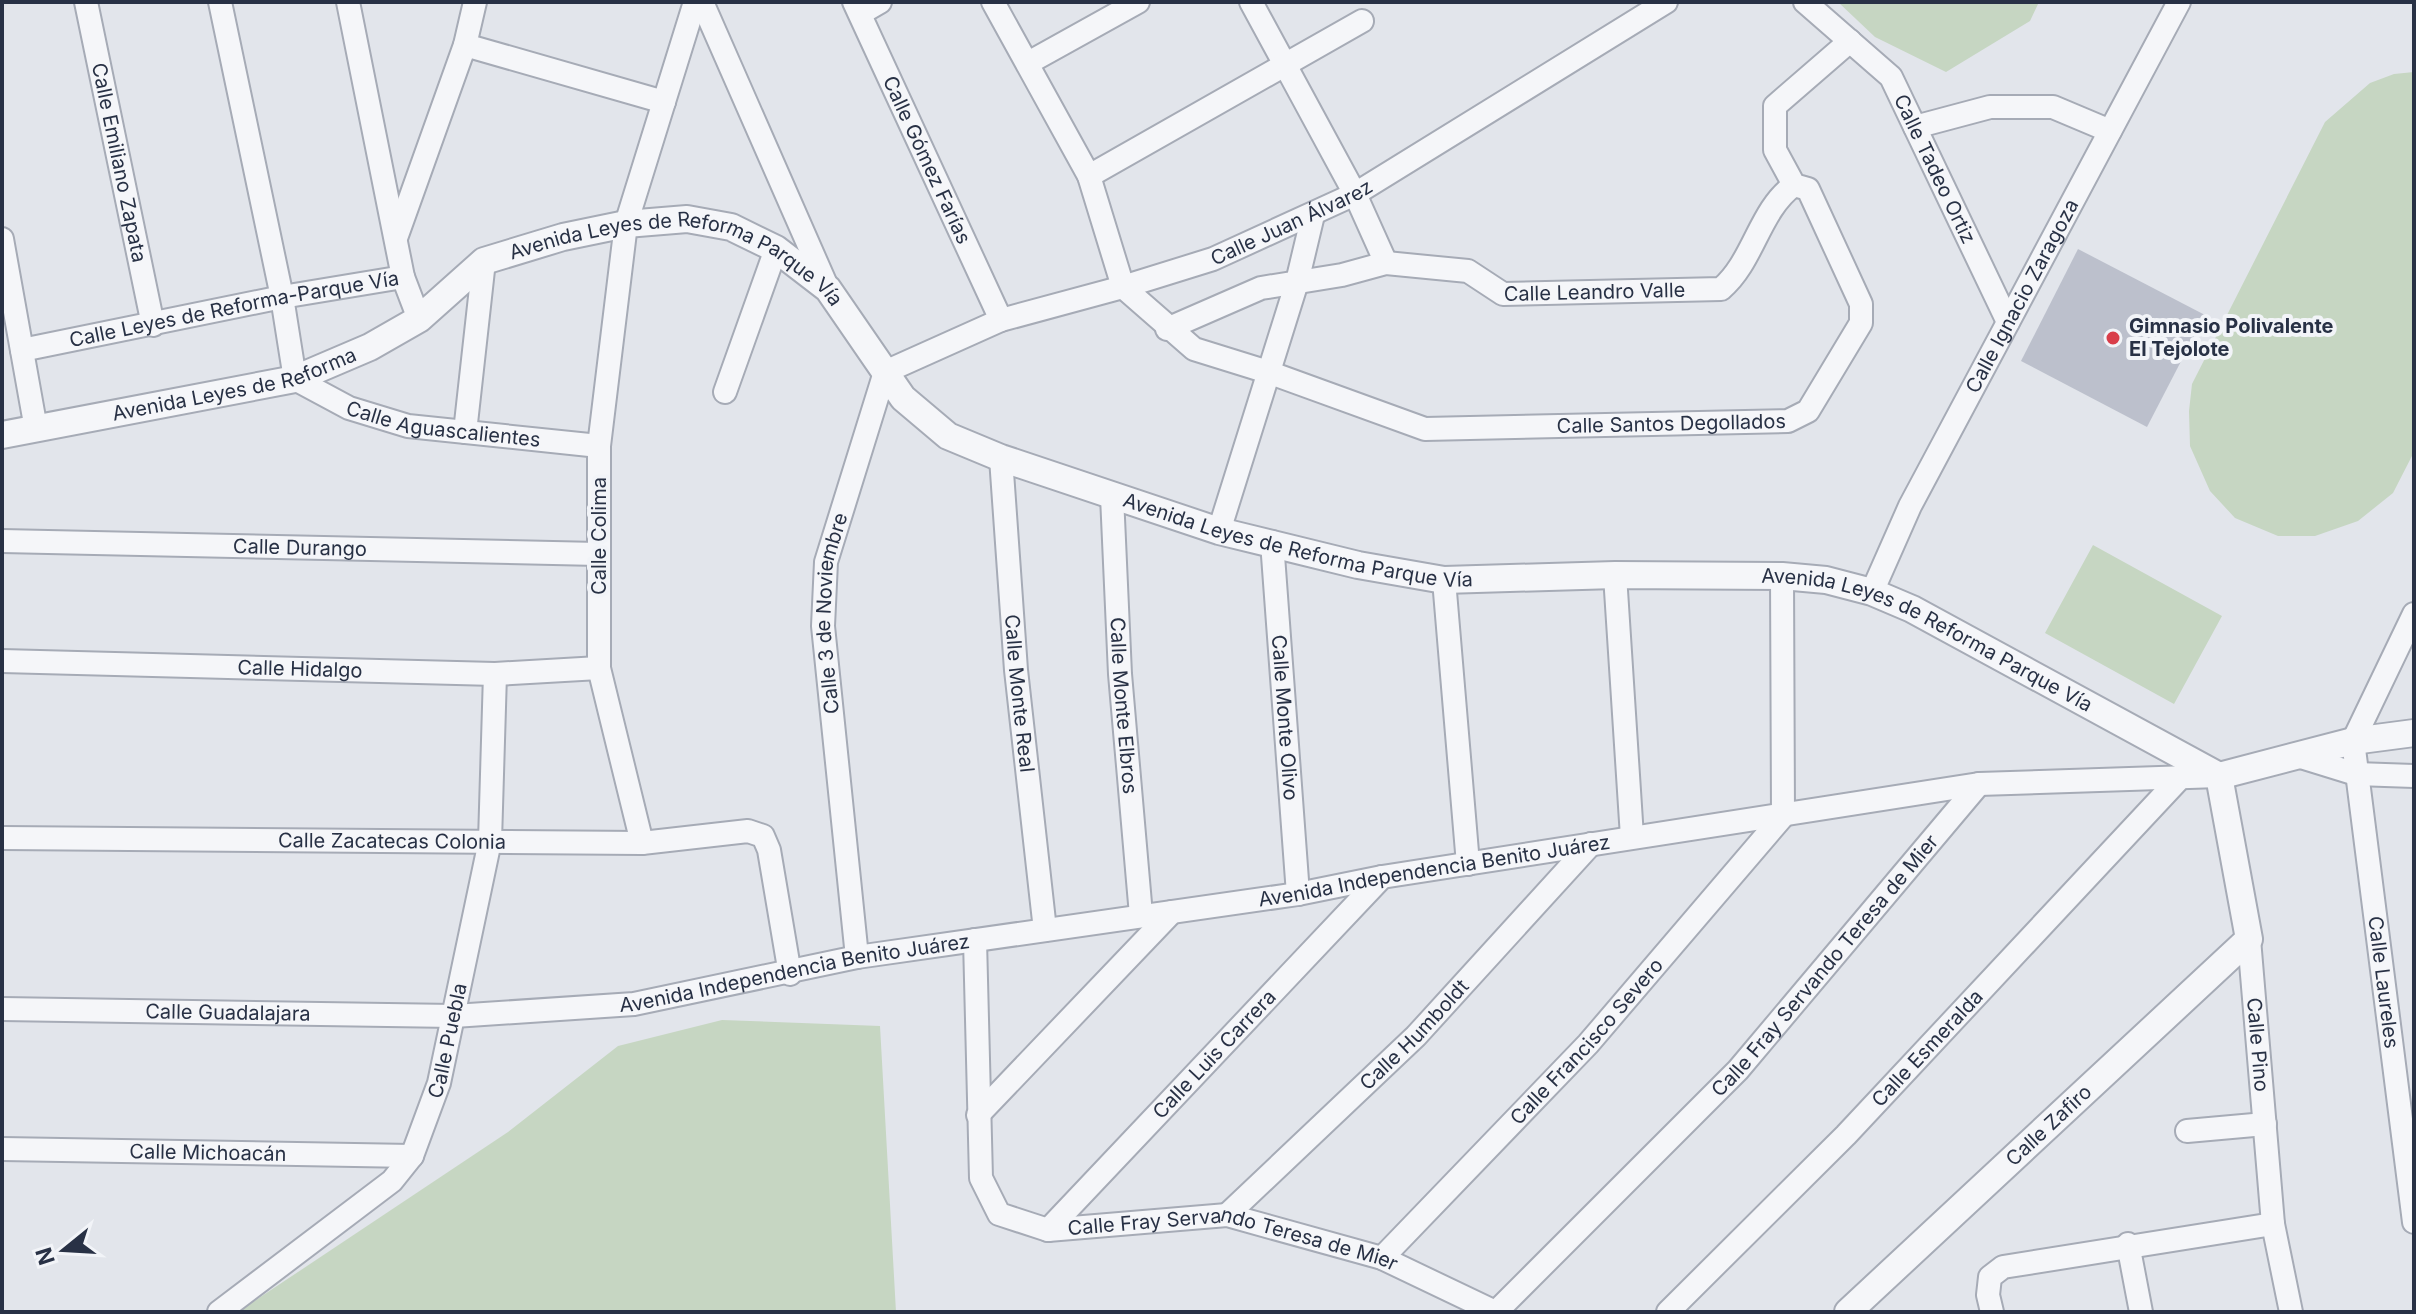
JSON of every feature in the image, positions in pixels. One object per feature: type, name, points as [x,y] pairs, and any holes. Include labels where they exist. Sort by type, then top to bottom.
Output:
[{"type":"street","name":"Calle Emiliano Zapata","points":[[86,2],[153,325]]},
{"type":"street","points":[[220,2],[282,297],[295,379]]},
{"type":"street","points":[[348,2],[403,277]]},
{"type":"street","points":[[395,239],[465,45],[475,2]]},
{"type":"street","name":"Calle Colima","points":[[642,843],[599,668],[599,446],[626,224],[695,2]]},
{"type":"street","points":[[702,2],[828,289]]},
{"type":"street","points":[[993,2],[1089,176],[1123,287]]},
{"type":"street","points":[[1028,63],[1138,2]]},
{"type":"street","points":[[1251,2],[1355,194],[1386,263]]},
{"type":"street","name":"Calle Juan Álvarez","points":[[885,372],[1001,320],[1213,259],[1313,215],[1355,194],[1666,2]]},
{"type":"street","name":"Calle Tadeo Ortiz","points":[[1805,2],[1891,77],[2008,322]]},
{"type":"street","name":"Calle Ignacio Zaragoza","points":[[1872,592],[1910,506],[2179,2]]},
{"type":"street","name":"Calle Gómez Farías","points":[[865,6],[1001,320]]},
{"type":"street","points":[[1089,176],[1362,21]]},
{"type":"street","name":"Calle Santos Degollados","points":[[1123,287],[1167,329],[1194,349],[1268,372],[1425,429],[1788,421],[1808,411],[1861,323],[1861,304],[1808,189],[1794,185],[1775,150],[1775,106],[1850,41]]},
{"type":"street","points":[[465,45],[664,102]]},
{"type":"street","points":[[1915,127],[1990,107],[2053,107],[2110,131]]},
{"type":"street","name":"Calle Leandro Valle","points":[[1167,329],[1261,288],[1386,263],[1468,271],[1503,294],[1721,289],[1738,274],[1781,194],[1794,185]]},
{"type":"street","points":[[1219,531],[1297,282],[1313,215]]},
{"type":"street","name":"Avenida Leyes de Reforma Parque Vía","points":[[450,293],[484,261],[563,237],[626,224],[687,219],[731,227],[776,249],[828,289],[903,398],[948,436],[1001,458],[1219,531],[1358,565],[1444,580],[1615,575],[1782,576],[1826,580],[1872,592],[1912,609],[2219,776]]},
{"type":"street","points":[[2,239],[36,429]]},
{"type":"street","points":[[725,392],[776,249]]},
{"type":"street","points":[[465,432],[484,261]]},
{"type":"street","name":"Calle Leyes de Reforma-Parque Vía","points":[[22,350],[282,297],[403,277],[419,319]]},
{"type":"street","name":"Avenida Leyes de Reforma","points":[[2,435],[295,379],[370,347],[419,319],[450,293]]},
{"type":"street","name":"Calle 3 de Noviembre","points":[[857,957],[823,626],[826,562],[885,372]]},
{"type":"street","name":"Calle Aguascalientes","points":[[295,379],[349,408],[408,426],[599,446]]},
{"type":"street","name":"Calle Monte Real","points":[[1001,458],[1016,670],[1045,930]]},
{"type":"street","name":"Calle Monte Elbros","points":[[1112,496],[1120,674],[1141,915]]},
{"type":"street","name":"Calle Durango","points":[[2,541],[598,554]]},
{"type":"street","name":"Calle Monte Olivo","points":[[1272,542],[1298,894]]},
{"type":"street","points":[[1615,575],[1632,837]]},
{"type":"street","points":[[1782,576],[1783,816]]},
{"type":"street","points":[[1444,580],[1468,864]]},
{"type":"street","points":[[2353,741],[2414,614]]},
{"type":"street","name":"Calle Hidalgo","points":[[2,661],[495,674],[599,668]]},
{"type":"street","name":"Calle Puebla","points":[[219,1312],[392,1181],[412,1156],[439,1083],[490,841],[495,674]]},
{"type":"street","name":"Avenida Independencia Benito Juárez","points":[[454,1016],[634,1004],[790,974],[857,957],[1298,894],[1382,877],[1979,784],[2219,776],[2353,741],[2414,733]]},
{"type":"street","name":"Calle Laureles","points":[[2353,741],[2414,1222]]},
{"type":"street","points":[[2301,757],[2356,774],[2414,776]]},
{"type":"street","name":"Calle Pino","points":[[2219,776],[2249,939],[2273,1224],[2291,1312]]},
{"type":"street","name":"Calle Esmeralda","points":[[1668,1312],[1846,1135],[2179,779]]},
{"type":"street","name":"Calle Fray Servando Teresa de Mier","points":[[975,940],[981,1178],[999,1214],[1048,1230],[1227,1215],[1382,1258],[1496,1312],[1738,1070],[1979,784]]},
{"type":"street","name":"Calle Francisco Severo","points":[[1382,1258],[1588,1044],[1783,816]]},
{"type":"street","name":"Calle Zacatecas Colonia","points":[[2,838],[642,843],[748,831],[763,836],[769,850],[790,974]]},
{"type":"street","name":"Calle Humboldt","points":[[1227,1215],[1416,1036],[1591,844]]},
{"type":"street","name":"Calle Luis Carrera","points":[[1048,1230],[1382,877]]},
{"type":"street","points":[[978,1115],[1172,912]]},
{"type":"street","name":"Calle Zafiro","points":[[1848,1312],[2249,939]]},
{"type":"street","name":"Calle Guadalajara","points":[[2,1009],[454,1016]]},
{"type":"street","points":[[2187,1131],[2265,1124]]},
{"type":"street","name":"Calle Michoacán","points":[[2,1149],[412,1156]]},
{"type":"street","points":[[1992,1312],[1988,1295],[1990,1277],[2003,1267],[2128,1244],[2273,1224]]},
{"type":"street","points":[[2128,1244],[2141,1312]]},
{"type":"green space","points":[[1838,2],[2039,2],[2030,21],[1946,72],[1875,37]]},
{"type":"green space","points":[[2414,72],[2414,452],[2393,493],[2358,521],[2315,536],[2278,536],[2235,518],[2210,491],[2190,446],[2192,384],[2325,122],[2370,83],[2394,74]]},
{"type":"green space","points":[[2093,545],[2222,616],[2174,704],[2045,633]]},
{"type":"green space","points":[[722,1020],[880,1026],[896,1312],[238,1312],[508,1132],[618,1046]]},
{"type":"building","name":"Gimnasio Polivalente El Tejolote","points":[[2078,249],[2205,315],[2147,427],[2021,361]]},
{"type":"place","name":"Gimnasio Polivalente El Tejolote","points":[[2113,338]]}]
